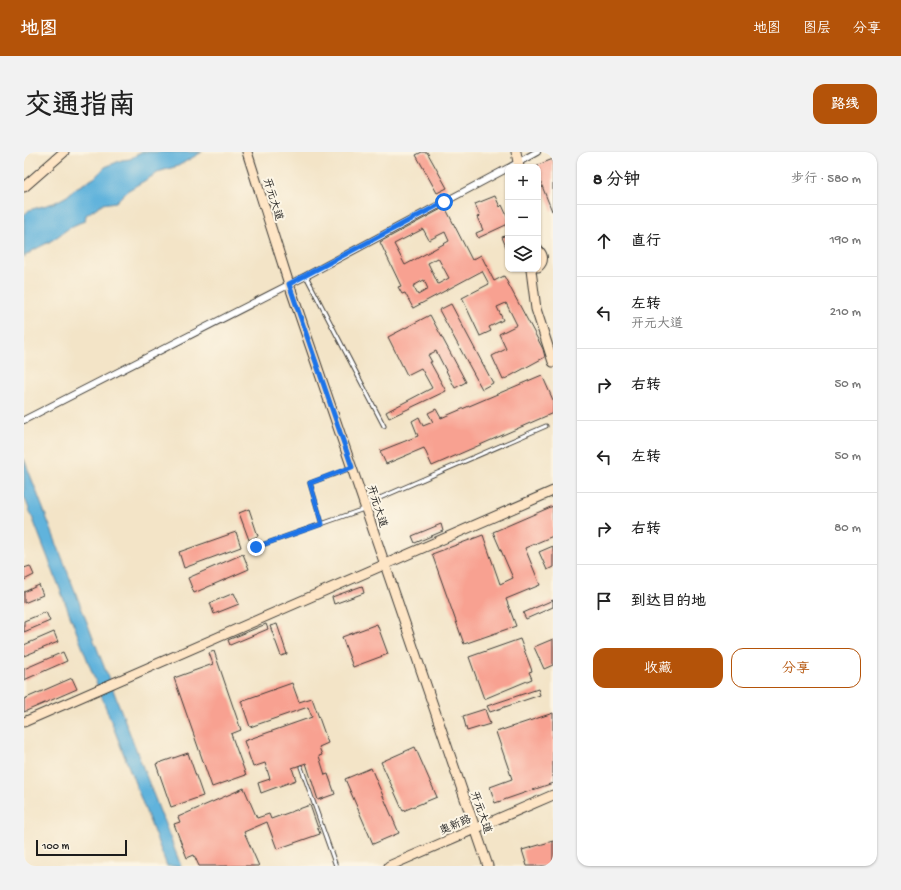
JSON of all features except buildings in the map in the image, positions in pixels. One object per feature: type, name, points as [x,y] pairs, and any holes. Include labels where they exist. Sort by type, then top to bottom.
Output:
[{"type":"street","points":[[24,187],[64,152]]},
{"type":"street","name":"开元大道","points":[[247,152],[289,284],[488,866]]},
{"type":"street","points":[[514,164],[516,152]]},
{"type":"street","points":[[517,164],[537,152]]},
{"type":"street","points":[[24,420],[306,276],[505,171]]},
{"type":"street","points":[[533,272],[536,309],[553,362]]},
{"type":"street","points":[[24,722],[553,491]]},
{"type":"street","name":"奥新路","points":[[389,866],[553,795]]},
{"type":"lane","points":[[306,276],[384,426]]},
{"type":"lane","points":[[256,547],[322,524],[366,506],[546,426]]},
{"type":"lane","points":[[322,524],[310,483],[352,467]]},
{"type":"lane","points":[[301,767],[336,866]]},
{"type":"water","points":[[141,152],[202,152],[178,166],[161,171],[127,191],[116,202],[102,204],[86,215],[85,221],[70,228],[24,257],[24,215],[29,210],[54,203],[94,178],[105,167],[122,160],[130,159]]},
{"type":"water","points":[[24,459],[181,866],[167,866],[24,496]]},
{"type":"route","points":[[256,547],[322,524],[310,483],[352,467],[289,284],[444,202]]}]
